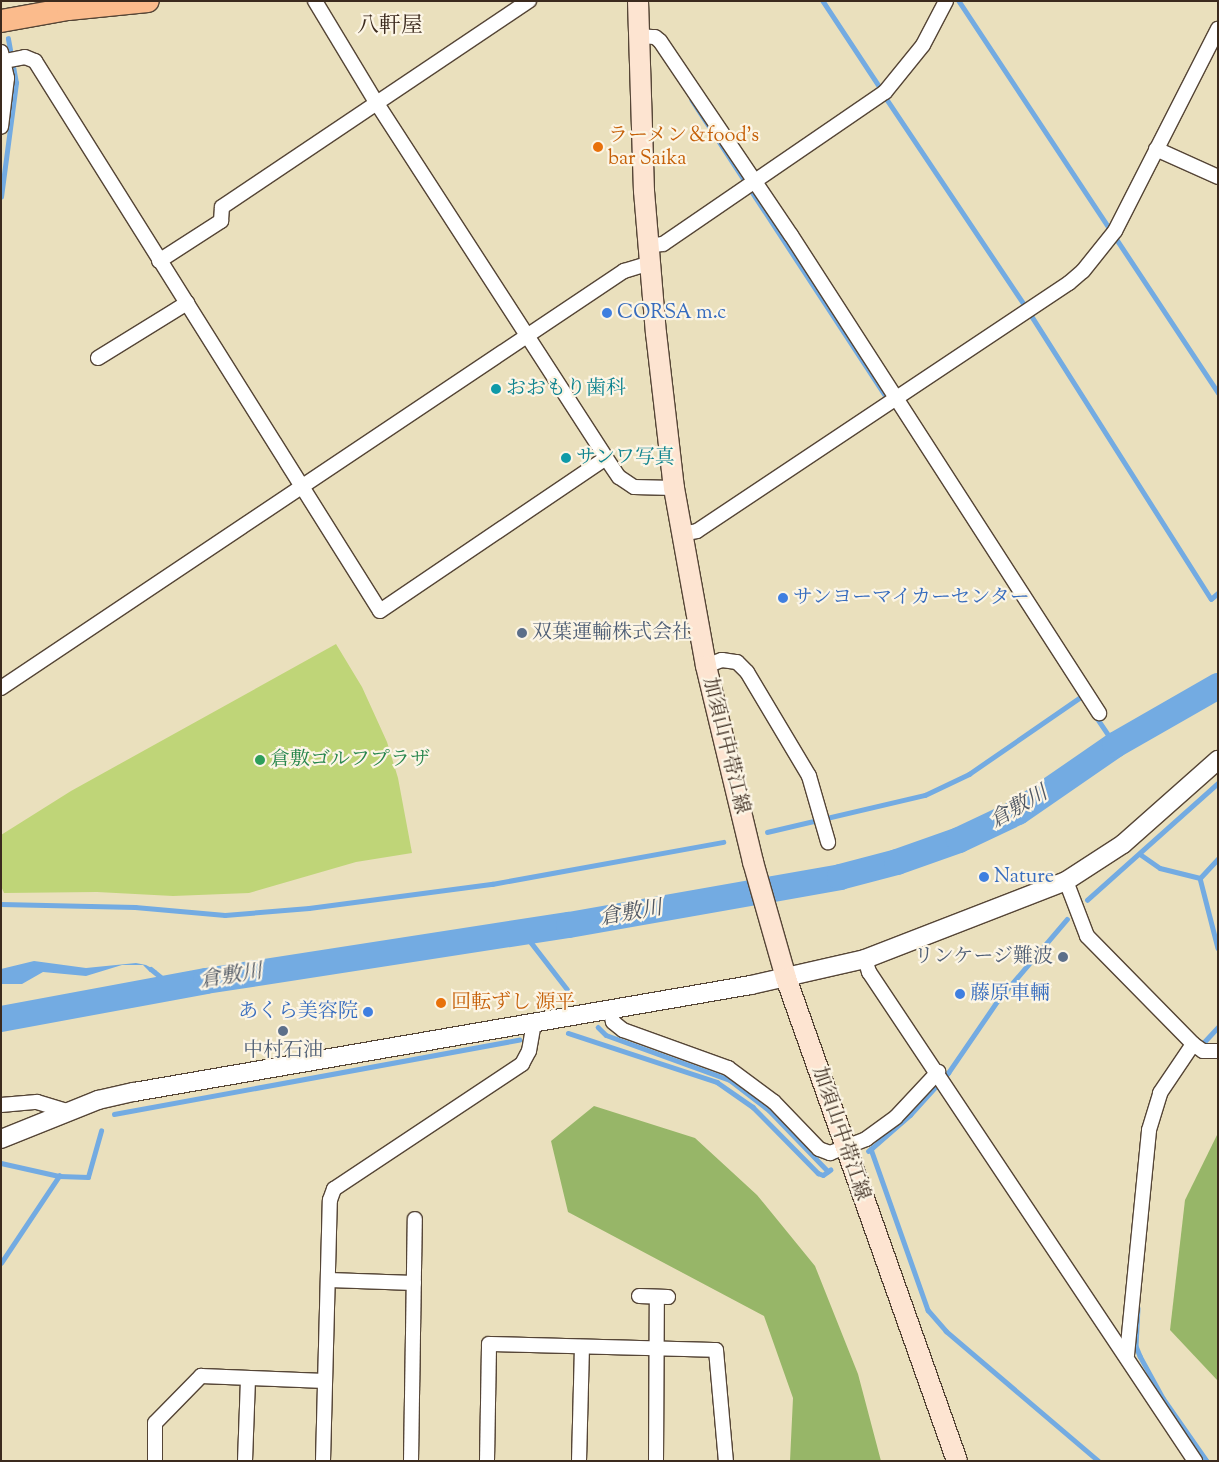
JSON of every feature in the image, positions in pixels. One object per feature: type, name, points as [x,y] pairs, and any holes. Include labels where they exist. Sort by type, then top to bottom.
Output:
[{"type":"main road","points":[[1,21],[68,9],[148,1]]},
{"type":"main road","name":"加須山中帯江線","points":[[638,1],[649,255],[674,488],[706,666],[753,862],[786,978],[844,1149],[957,1461]]},
{"type":"street","points":[[315,1],[376,102],[619,477],[634,487],[674,488]]},
{"type":"street","points":[[159,261],[221,222],[222,207],[529,1]]},
{"type":"street","points":[[1,688],[528,334],[649,255],[885,92],[923,45],[946,1]]},
{"type":"street","points":[[682,534],[698,531],[1028,311],[1084,271],[1112,235],[1218,29]]},
{"type":"street","points":[[640,36],[655,37],[660,41],[750,185],[791,235],[892,402],[1099,713]]},
{"type":"street","points":[[1,127],[9,58],[32,58],[36,61],[159,261],[380,611],[606,458]]},
{"type":"street","points":[[1156,149],[1218,177]]},
{"type":"street","points":[[98,358],[187,303]]},
{"type":"street","points":[[706,666],[722,660],[737,662],[747,672],[809,776],[828,842]]},
{"type":"street","points":[[1,1139],[68,1111],[134,1092],[786,978],[864,959],[1066,881],[1124,844],[1218,760]]},
{"type":"street","points":[[1066,881],[1087,936],[1192,1044],[1203,1050],[1218,1051]]},
{"type":"street","points":[[864,959],[869,972],[1127,1355],[1163,1416],[1195,1461]]},
{"type":"street","points":[[610,1009],[613,1022],[623,1030],[734,1072],[774,1102],[819,1148],[830,1153],[866,1139],[896,1117],[941,1077]]},
{"type":"street","points":[[323,1461],[330,1200],[334,1190],[522,1064],[529,1051],[534,1022]]},
{"type":"street","points":[[1127,1355],[1149,1130],[1160,1093],[1192,1044]]},
{"type":"street","points":[[1,1104],[37,1102],[68,1111]]},
{"type":"street","points":[[411,1461],[416,1219]]},
{"type":"street","points":[[329,1280],[414,1283]]},
{"type":"street","points":[[639,1296],[662,1297],[656,1349],[656,1461]]},
{"type":"street","points":[[487,1461],[489,1344],[582,1348],[716,1350],[726,1461]]},
{"type":"street","points":[[579,1461],[582,1348]]},
{"type":"street","points":[[155,1461],[155,1423],[201,1376],[325,1381]]},
{"type":"street","points":[[245,1461],[248,1378]]},
{"type":"green space","name":"倉敷ゴルフプラザ","points":[[336,644],[362,687],[387,742],[398,778],[412,853],[356,862],[249,893],[173,896],[97,892],[4,893],[1,886],[1,835],[71,791]]},
{"type":"green space","points":[[594,1106],[695,1138],[757,1195],[815,1266],[858,1374],[881,1461],[790,1461],[793,1398],[764,1316],[568,1212],[551,1141]]},
{"type":"green space","points":[[1218,1133],[1218,1381],[1170,1330],[1185,1200]]},
{"type":"water","points":[[34,961],[86,968],[136,963],[146,965],[157,971],[150,972],[143,965],[122,965],[86,976],[43,972],[22,984],[1,984],[1,969]]},
{"type":"waterway","points":[[823,1],[879,86]]},
{"type":"waterway","points":[[959,1],[1218,393]]},
{"type":"waterway","points":[[1,197],[16,83],[8,39]]},
{"type":"waterway","points":[[886,98],[1031,315],[1211,599],[1218,593]]},
{"type":"waterway","points":[[692,100],[888,399]]},
{"type":"waterway","name":"倉敷川","points":[[1,1019],[206,981],[569,925],[840,877],[897,862],[959,840],[1018,812],[1115,745],[1218,686]]},
{"type":"waterway","points":[[767,832],[925,795],[969,774],[1082,696]]},
{"type":"waterway","points":[[1095,715],[1115,745]]},
{"type":"waterway","points":[[1087,900],[1218,783]]},
{"type":"waterway","points":[[1,904],[135,907],[225,915],[309,908],[492,884],[723,842]]},
{"type":"waterway","points":[[1140,854],[1160,868],[1200,878],[1218,859]]},
{"type":"waterway","points":[[1200,878],[1218,948]]},
{"type":"waterway","points":[[871,1149],[910,1115],[948,1073],[998,1000],[1067,919]]},
{"type":"waterway","points":[[523,932],[567,989]]},
{"type":"waterway","points":[[151,969],[173,987]]},
{"type":"waterway","points":[[598,1027],[606,1035],[730,1080],[769,1110],[828,1171]]},
{"type":"waterway","points":[[1204,1042],[1218,1027]]},
{"type":"waterway","points":[[568,1033],[717,1082],[753,1107],[818,1173],[823,1175],[830,1170]]},
{"type":"waterway","points":[[114,1114],[519,1040]]},
{"type":"waterway","points":[[1,1163],[59,1176],[88,1177],[101,1131]]},
{"type":"waterway","points":[[868,1151],[871,1149],[928,1310],[946,1331],[1099,1461]]},
{"type":"waterway","points":[[1,1263],[59,1176]]},
{"type":"waterway","points":[[1138,1308],[1136,1346],[1140,1356],[1163,1398],[1207,1461]]},
{"type":"place","name":"ラーメン＆food’s bar Saika","points":[[598,147]]},
{"type":"place","name":"CORSA m.c","points":[[607,313]]},
{"type":"place","name":"おおもり歯科","points":[[496,389]]},
{"type":"place","name":"サンワ写真","points":[[566,458]]},
{"type":"place","name":"サンヨーマイカーセンター","points":[[783,598]]},
{"type":"place","name":"双葉運輸株式会社","points":[[522,633]]},
{"type":"place","name":"倉敷ゴルフプラザ","points":[[260,760]]},
{"type":"place","name":"Nature","points":[[984,877]]},
{"type":"place","name":"リンケージ難波","points":[[1063,957]]},
{"type":"place","name":"藤原車輛","points":[[960,994]]},
{"type":"place","name":"回転ずし 源平","points":[[441,1003]]},
{"type":"place","name":"あくら美容院","points":[[368,1012]]},
{"type":"place","name":"中村石油","points":[[283,1031]]},
{"type":"district","name":"八軒屋","points":[[390,28]]}]
